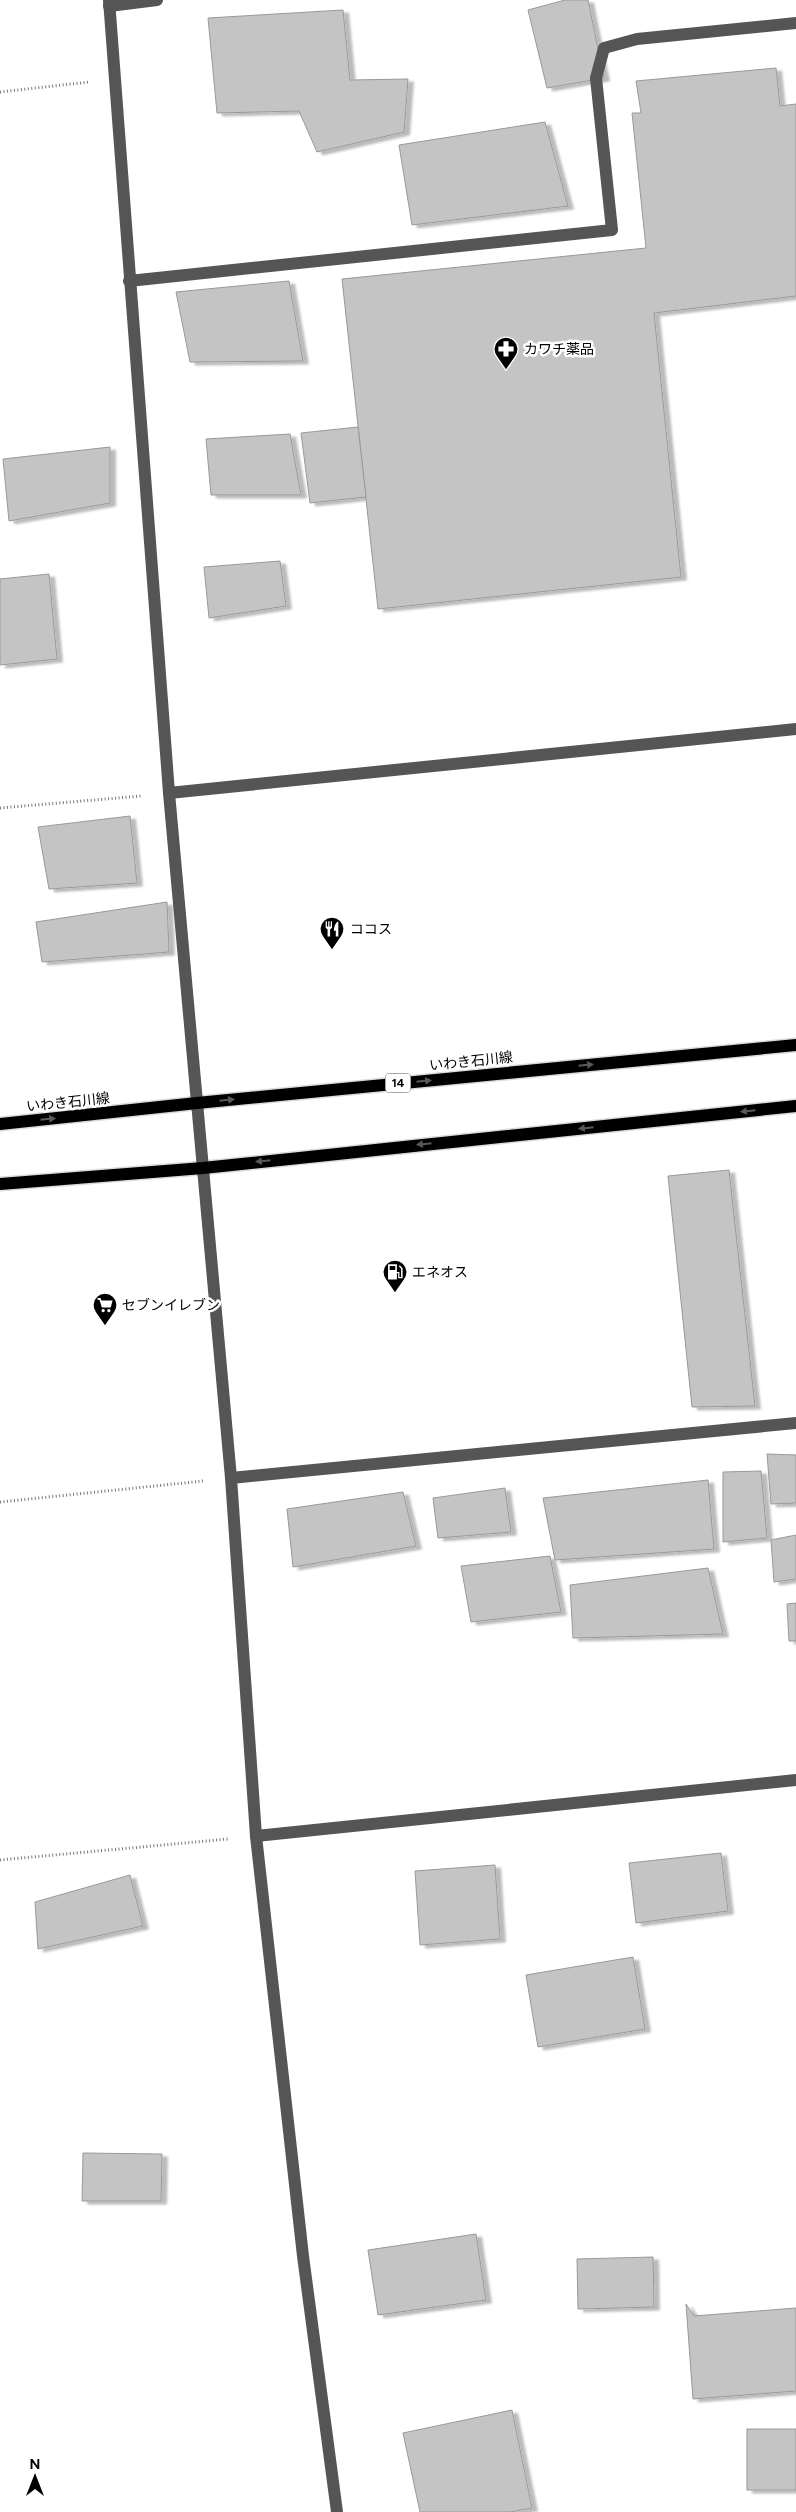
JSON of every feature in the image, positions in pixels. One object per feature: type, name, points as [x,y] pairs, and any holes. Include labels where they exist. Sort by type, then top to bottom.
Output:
[{"type":"main road","name":"いわき石川線","points":[[0,1124],[796,1045]]},
{"type":"main road","points":[[0,1184],[203,1168],[796,1106]]},
{"type":"street","points":[[157,0],[109,3],[169,794],[231,1478],[256,1836],[303,2256],[337,2512]]},
{"type":"street","points":[[129,281],[612,230],[596,78],[604,48],[637,39],[796,23]]},
{"type":"street","points":[[169,794],[796,729]]},
{"type":"street","points":[[231,1478],[796,1423]]},
{"type":"street","points":[[256,1836],[796,1780]]},
{"type":"path","points":[[0,92],[115,80]]},
{"type":"path","points":[[0,808],[169,794]]},
{"type":"path","points":[[0,1502],[231,1478]]},
{"type":"path","points":[[0,1860],[256,1836]]},
{"type":"building","points":[[565,0],[588,0],[604,78],[547,88],[528,10]]},
{"type":"building","points":[[343,10],[350,80],[408,79],[404,132],[317,152],[299,111],[217,113],[208,18]]},
{"type":"building","name":"カワチ薬品","points":[[776,68],[780,106],[796,104],[796,296],[654,313],[681,577],[378,609],[342,279],[646,248],[632,113],[641,113],[636,81]]},
{"type":"building","points":[[545,122],[568,206],[412,225],[399,145]]},
{"type":"building","points":[[289,281],[303,361],[190,362],[176,292]]},
{"type":"building","points":[[358,427],[366,497],[310,503],[301,433]]},
{"type":"building","points":[[290,434],[301,495],[211,495],[206,439]]},
{"type":"building","points":[[110,447],[110,503],[9,521],[3,459]]},
{"type":"building","points":[[280,561],[286,606],[209,618],[204,567]]},
{"type":"building","points":[[49,574],[57,659],[0,665],[0,579]]},
{"type":"building","points":[[130,816],[137,883],[49,889],[38,827]]},
{"type":"building","points":[[167,902],[169,952],[42,962],[36,922]]},
{"type":"building","points":[[729,1170],[755,1406],[692,1407],[668,1176]]},
{"type":"building","points":[[767,1454],[796,1455],[796,1503],[771,1504]]},
{"type":"building","points":[[761,1471],[767,1538],[723,1542],[723,1472]]},
{"type":"building","points":[[708,1480],[714,1549],[555,1560],[543,1498]]},
{"type":"building","points":[[505,1488],[511,1532],[438,1538],[433,1498]]},
{"type":"building","points":[[403,1492],[416,1546],[293,1567],[287,1509]]},
{"type":"building","points":[[796,1535],[796,1579],[774,1582],[771,1540]]},
{"type":"building","points":[[550,1556],[561,1612],[471,1622],[461,1566]]},
{"type":"building","points":[[708,1568],[723,1634],[573,1638],[570,1585]]},
{"type":"building","points":[[796,1603],[796,1641],[789,1641],[787,1604]]},
{"type":"building","points":[[721,1853],[728,1911],[636,1923],[629,1863]]},
{"type":"building","points":[[495,1865],[500,1939],[420,1945],[415,1871]]},
{"type":"building","points":[[130,1875],[143,1926],[38,1949],[35,1902]]},
{"type":"building","points":[[633,1957],[645,2029],[538,2047],[526,1975]]},
{"type":"building","points":[[83,2153],[162,2154],[161,2201],[82,2201]]},
{"type":"building","points":[[476,2234],[486,2300],[378,2315],[368,2250]]},
{"type":"building","points":[[653,2257],[654,2307],[578,2309],[577,2259]]},
{"type":"building","points":[[686,2304],[694,2316],[796,2308],[796,2391],[693,2399]]},
{"type":"building","points":[[512,2410],[532,2508],[510,2512],[420,2512],[403,2433]]},
{"type":"building","points":[[747,2429],[796,2429],[796,2490],[747,2490]]},
{"type":"place","name":"カワチ薬品","points":[[506,370]]},
{"type":"place","name":"ココス","points":[[332,950]]},
{"type":"place","name":"エネオス","points":[[395,1293]]},
{"type":"place","name":"セブンイレブン","points":[[105,1326]]}]
